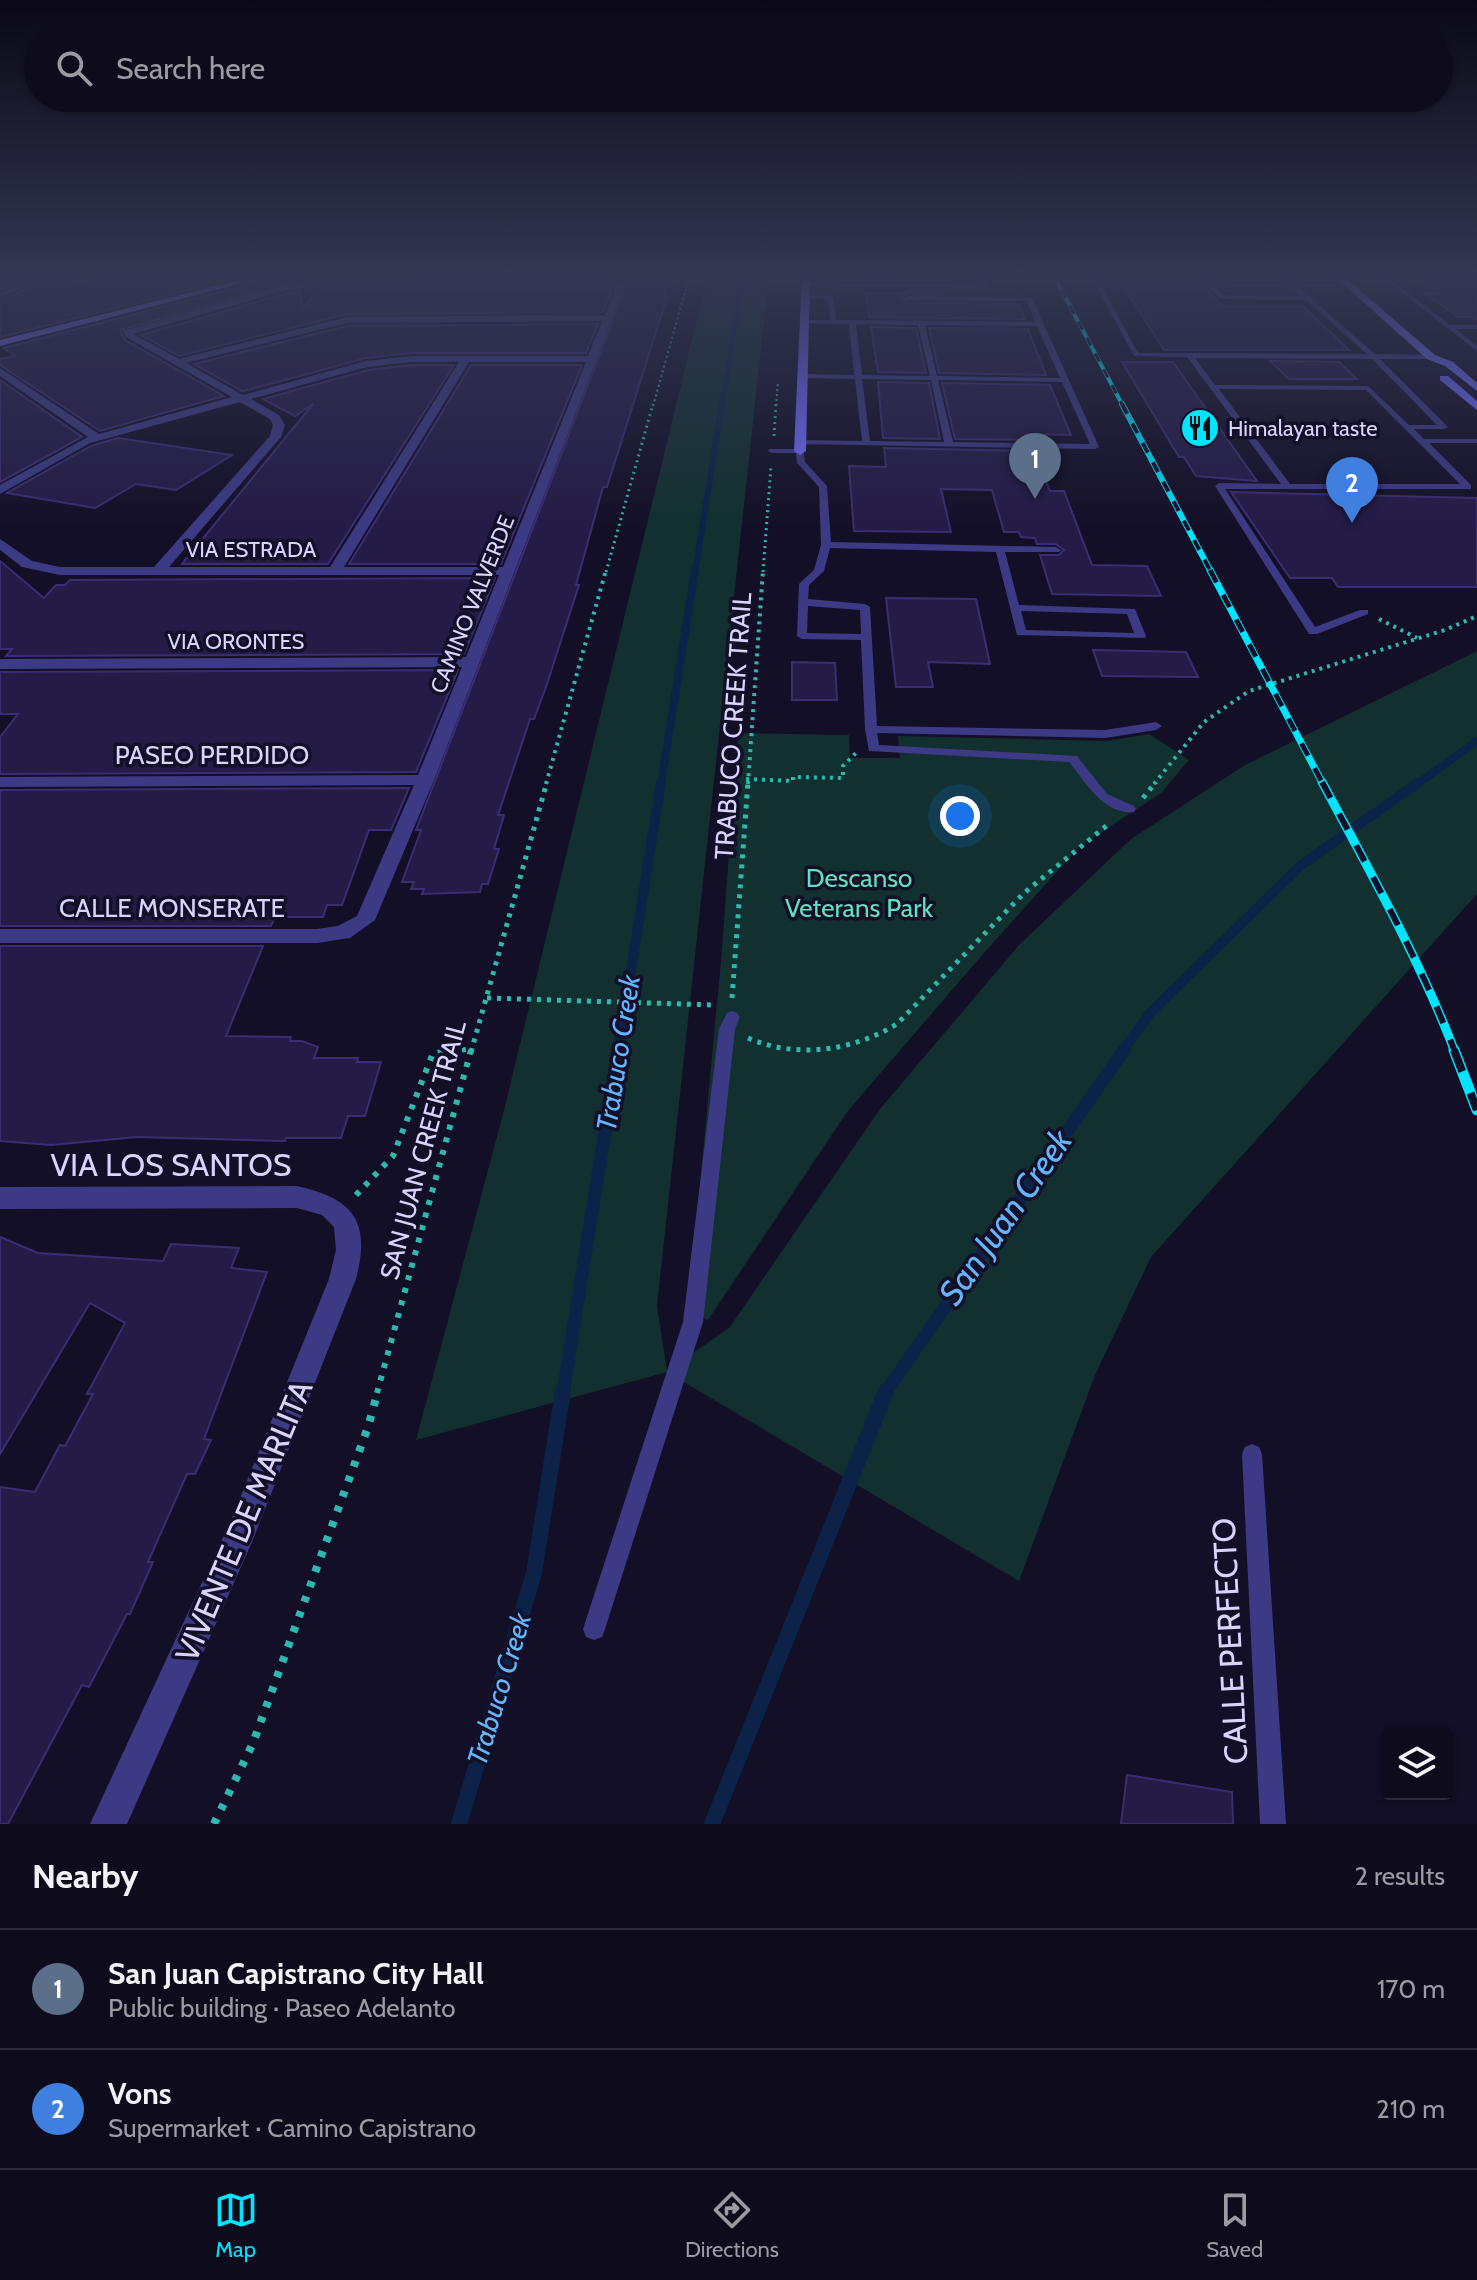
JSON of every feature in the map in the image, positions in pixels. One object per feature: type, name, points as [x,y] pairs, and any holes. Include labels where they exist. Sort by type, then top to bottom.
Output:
[{"type":"main road","points":[[800,446],[804,359]]},
{"type":"main road","points":[[1430,359],[1428,365],[1477,407]]},
{"type":"main road","points":[[1436,359],[1449,364],[1477,388]]},
{"type":"street","name":"CAMINO VALVERDE","points":[[173,359],[178,362]]},
{"type":"street","points":[[178,362],[190,359]]},
{"type":"street","points":[[0,490],[71,447],[240,397],[389,360],[457,359]]},
{"type":"street","points":[[334,571],[466,359]]},
{"type":"street","name":"CAMINO VALVERDE","points":[[343,933],[358,926],[368,913],[425,780],[594,359]]},
{"type":"street","points":[[158,571],[275,437],[279,425],[275,417],[178,362]]},
{"type":"street","points":[[0,371],[98,438]]},
{"type":"street","name":"VIA ESTRADA","points":[[0,543],[18,560],[60,571],[509,571]]},
{"type":"street","points":[[0,565],[18,560]]},
{"type":"street","name":"VIA ORONTES","points":[[0,664],[471,662]]},
{"type":"street","name":"PASEO PERDIDO","points":[[0,782],[425,780]]},
{"type":"street","name":"CALLE MONSERATE","points":[[0,936],[317,936],[343,933]]},
{"type":"street","name":"VIA LOS SANTOS","points":[[0,1198],[297,1197],[330,1204],[339,1210]]},
{"type":"street","name":"VIVENTE DE MARLITA","points":[[108,1824],[181,1673],[302,1382],[346,1266],[349,1236],[339,1210]]},
{"type":"lane","points":[[857,359],[866,443]]},
{"type":"lane","points":[[928,359],[949,444]]},
{"type":"lane","points":[[772,451],[800,446],[866,443],[1095,447],[1055,359]]},
{"type":"lane","points":[[1192,359],[1288,487]]},
{"type":"lane","points":[[1376,359],[1444,427],[1407,427]]},
{"type":"lane","points":[[803,376],[1065,380]]},
{"type":"lane","points":[[1212,387],[1381,388]]},
{"type":"lane","points":[[1364,612],[1313,632],[1219,486],[1468,487],[1368,388]]},
{"type":"lane","points":[[1393,388],[1405,388]]},
{"type":"lane","points":[[1422,441],[1477,441]]},
{"type":"lane","points":[[800,446],[801,463],[823,486],[826,545],[819,571],[804,584],[802,636],[866,637]]},
{"type":"lane","points":[[1430,449],[1477,449]]},
{"type":"lane","points":[[1464,482],[1477,482]]},
{"type":"lane","points":[[826,545],[1056,550]]},
{"type":"lane","points":[[1000,549],[1021,633],[1141,636],[1131,611],[1015,608]]},
{"type":"lane","points":[[802,602],[865,607],[873,748],[1073,759],[1103,797],[1130,809]]},
{"type":"lane","points":[[871,729],[1105,734],[1156,726]]},
{"type":"lane","points":[[594,1629],[693,1322],[727,1029],[732,1011]]},
{"type":"lane","name":"CALLE PERFECTO","points":[[1252,1454],[1273,1824]]},
{"type":"path","points":[[487,998],[666,359]]},
{"type":"path","name":"TRABUCO CREEK TRAIL","points":[[732,1011],[746,779],[772,451]]},
{"type":"path","points":[[1364,612],[1417,638]]},
{"type":"path","points":[[732,1011],[737,1030],[745,1037],[779,1048],[832,1047],[864,1042],[883,1035],[1028,887],[1139,803],[1204,722],[1249,691],[1477,616]]},
{"type":"path","points":[[746,779],[843,778],[843,766],[854,754],[873,748]]},
{"type":"path","name":"SAN JUAN CREEK TRAIL","points":[[214,1824],[253,1743],[368,1427],[487,998],[732,1011]]},
{"type":"path","points":[[339,1210],[376,1177],[393,1156],[433,1053],[471,1049]]},
{"type":"green space","points":[[687,359],[760,359],[657,1306],[667,1371],[729,1328],[880,1109],[1019,945],[1131,839],[1245,765],[1477,651],[1477,894],[1151,1257],[1095,1375],[1019,1581],[667,1372],[416,1440],[503,1114]]},
{"type":"green space","name":"Descanso Veterans Park","points":[[738,733],[849,735],[850,758],[900,758],[898,736],[1107,741],[1149,734],[1189,760],[1161,793],[1079,847],[847,1112],[708,1320],[688,1312],[721,961]]},
{"type":"building","points":[[0,359],[159,359],[224,396],[100,431],[0,365]]},
{"type":"building","points":[[214,359],[362,359],[242,391],[194,364]]},
{"type":"building","points":[[598,359],[647,359],[607,487],[603,487],[576,585],[579,585],[546,687],[534,719],[530,719],[498,815],[504,815],[494,849],[499,849],[488,884],[482,884],[480,892],[422,894],[424,889],[411,889],[414,882],[402,882],[421,830],[416,830]]},
{"type":"building","points":[[876,359],[923,359],[926,373],[878,372]]},
{"type":"building","points":[[936,359],[1040,359],[1046,375],[939,373]]},
{"type":"building","points":[[1270,361],[1339,362],[1357,379],[1289,379]]},
{"type":"building","points":[[1122,362],[1173,362],[1257,481],[1196,476],[1184,457],[1179,457]]},
{"type":"building","points":[[412,365],[454,365],[328,564],[182,564],[313,404],[295,416],[263,399],[368,370]]},
{"type":"building","points":[[471,365],[582,365],[501,564],[349,564]]},
{"type":"building","points":[[0,380],[82,437],[0,482]]},
{"type":"building","points":[[878,382],[929,383],[940,439],[883,438]]},
{"type":"building","points":[[942,383],[1050,385],[1071,435],[1026,434],[1029,440],[955,439]]},
{"type":"building","points":[[118,438],[232,455],[176,490],[136,484],[95,508],[7,493],[91,446]]},
{"type":"building","points":[[884,448],[1033,451],[1050,491],[1064,491],[1092,565],[1147,566],[1161,596],[1052,594],[1040,555],[1059,555],[1064,550],[1056,544],[1037,544],[1035,538],[1021,537],[1019,532],[1004,532],[992,490],[941,489],[951,532],[854,531],[849,466],[886,467]]},
{"type":"building","points":[[1231,492],[1477,498],[1477,587],[1338,587],[1332,578],[1290,578]]},
{"type":"building","points":[[0,561],[44,598],[56,585],[65,585],[70,580],[495,578],[464,654],[6,656],[12,649],[0,649]]},
{"type":"building","points":[[886,598],[976,599],[990,664],[928,662],[933,687],[896,687]]},
{"type":"building","points":[[1093,650],[1186,652],[1198,677],[1102,676]]},
{"type":"building","points":[[792,662],[835,663],[837,700],[792,700]]},
{"type":"building","points":[[458,670],[416,772],[0,774],[0,737],[18,714],[0,714],[0,672]]},
{"type":"building","points":[[409,788],[391,830],[369,830],[342,905],[327,905],[323,917],[275,917],[271,926],[0,926],[0,790]]},
{"type":"building","points":[[0,946],[263,946],[226,1036],[291,1037],[290,1041],[302,1041],[318,1047],[314,1058],[358,1058],[357,1062],[381,1062],[365,1116],[348,1116],[341,1138],[286,1138],[285,1141],[137,1137],[51,1145],[0,1141]]},
{"type":"building","points":[[0,1237],[38,1253],[163,1261],[171,1244],[239,1248],[231,1268],[267,1272],[204,1439],[211,1440],[195,1474],[187,1474],[148,1562],[153,1562],[130,1614],[127,1614],[89,1687],[82,1685],[8,1824],[0,1824],[0,1487],[35,1492],[60,1445],[65,1446],[93,1394],[87,1394],[125,1323],[90,1303],[0,1454]]},
{"type":"building","points":[[1127,1775],[1232,1792],[1233,1824],[1121,1824]]},
{"type":"waterway","name":"Trabuco Creek","points":[[722,406],[729,359]]},
{"type":"waterway","name":"Trabuco Creek","points":[[695,572],[722,404]]},
{"type":"waterway","name":"Trabuco Creek","points":[[661,784],[695,570]]},
{"type":"waterway","name":"San Juan Creek","points":[[1417,784],[1477,741]]},
{"type":"waterway","name":"Trabuco Creek","points":[[618,1052],[661,782]]},
{"type":"waterway","name":"San Juan Creek","points":[[1122,1052],[1150,1013],[1300,866],[1419,782]]},
{"type":"waterway","name":"Trabuco Creek","points":[[563,1393],[618,1050]]},
{"type":"waterway","name":"San Juan Creek","points":[[885,1392],[1124,1050]]},
{"type":"waterway","name":"Trabuco Creek","points":[[459,1824],[534,1573],[563,1391]]},
{"type":"waterway","name":"San Juan Creek","points":[[712,1824],[885,1392]]},
{"type":"railway","points":[[1098,359],[1123,406]]},
{"type":"railway","points":[[1122,404],[1211,572]]},
{"type":"railway","points":[[1210,570],[1323,784]]},
{"type":"railway","points":[[1322,782],[1409,948],[1455,1052]]},
{"type":"railway","points":[[1454,1050],[1477,1110]]},
{"type":"place","name":"Himalayan taste","points":[[1200,428]]},
{"type":"place","name":"San Juan Capistrano City Hall","points":[[1035,499]]},
{"type":"place","name":"Vons","points":[[1352,523]]}]
